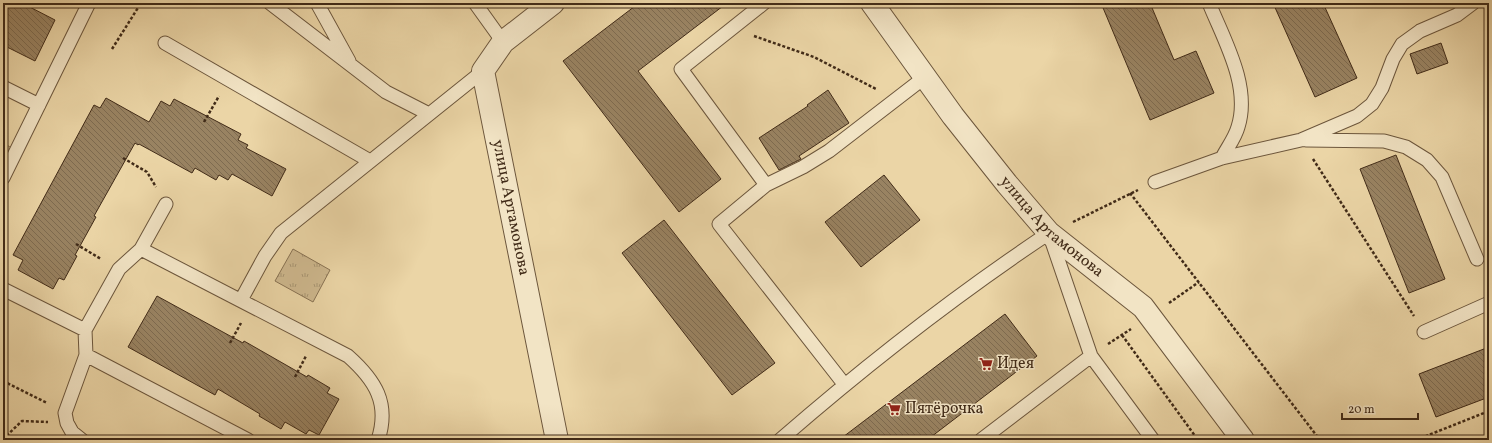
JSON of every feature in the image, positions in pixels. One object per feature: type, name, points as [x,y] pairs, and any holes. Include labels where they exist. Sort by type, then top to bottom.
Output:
[{"type":"street","points":[[483,71],[503,42],[553,3]]},
{"type":"street","name":"улица Артамонова","points":[[872,3],[925,77],[1007,184],[1049,233],[1143,307],[1243,440]]},
{"type":"street","name":"улица Артамонова","points":[[483,71],[557,440]]},
{"type":"lane","points":[[3,178],[89,3]]},
{"type":"lane","points":[[270,3],[386,92],[429,114]]},
{"type":"lane","points":[[317,3],[352,66]]},
{"type":"lane","points":[[475,3],[503,42]]},
{"type":"lane","points":[[764,3],[681,70],[766,185]]},
{"type":"lane","points":[[1209,3],[1236,67],[1242,102],[1238,127],[1222,158]]},
{"type":"lane","points":[[1155,182],[1222,158],[1301,140],[1357,116],[1372,104],[1382,88],[1393,59],[1402,44],[1420,31],[1457,15],[1473,3]]},
{"type":"lane","points":[[165,43],[370,162]]},
{"type":"lane","points":[[241,300],[265,256],[281,233],[483,71]]},
{"type":"lane","points":[[844,384],[719,224],[766,185],[803,167],[829,151],[925,77]]},
{"type":"lane","points":[[3,87],[39,105]]},
{"type":"lane","points":[[1301,140],[1384,141],[1406,147],[1428,160],[1442,177],[1477,260]]},
{"type":"lane","points":[[82,440],[72,432],[66,418],[86,355],[85,330],[118,269],[141,249],[166,204]]},
{"type":"lane","points":[[780,440],[844,384],[1014,256],[1049,233],[1091,356],[1152,440]]},
{"type":"lane","points":[[141,249],[348,356],[365,371],[377,391],[382,410],[382,428],[378,440]]},
{"type":"lane","points":[[3,289],[85,330]]},
{"type":"lane","points":[[1424,332],[1489,303]]},
{"type":"lane","points":[[86,355],[248,440]]},
{"type":"lane","points":[[981,440],[1091,356]]},
{"type":"path","points":[[112,49],[140,3]]},
{"type":"path","points":[[733,28],[814,57],[896,100]]},
{"type":"path","points":[[204,122],[228,80]]},
{"type":"path","points":[[1301,140],[1424,332]]},
{"type":"path","points":[[123,158],[147,172],[166,204]]},
{"type":"path","points":[[1049,233],[1155,182]]},
{"type":"path","points":[[1130,194],[1320,440]]},
{"type":"path","points":[[76,244],[118,269]]},
{"type":"path","points":[[1122,335],[1198,440]]},
{"type":"path","points":[[3,381],[66,418]]},
{"type":"path","points":[[1416,440],[1489,411]]},
{"type":"path","points":[[3,439],[22,421],[66,418]]},
{"type":"green space","points":[[3,143],[12,148],[3,165]]},
{"type":"green space","points":[[293,249],[330,270],[313,302],[275,281]]},
{"type":"building","points":[[3,3],[22,3],[55,20],[35,61],[3,45]]},
{"type":"building","points":[[639,3],[727,3],[638,71],[721,179],[679,212],[563,61]]},
{"type":"building","points":[[1101,3],[1150,3],[1174,60],[1196,51],[1214,93],[1150,120]]},
{"type":"building","points":[[1273,3],[1323,3],[1357,78],[1315,97]]},
{"type":"building","points":[[1441,43],[1448,63],[1417,74],[1410,54]]},
{"type":"building","points":[[828,90],[849,123],[799,156],[801,159],[779,170],[759,138],[808,106],[807,105]]},
{"type":"building","points":[[106,98],[149,122],[161,101],[170,106],[174,99],[241,134],[238,140],[248,145],[246,148],[286,169],[272,196],[232,174],[228,180],[219,175],[216,180],[195,168],[192,173],[135,143],[94,216],[96,217],[75,255],[77,256],[64,280],[59,278],[53,289],[18,270],[23,260],[13,255],[94,105],[100,108]]},
{"type":"building","points":[[1396,155],[1445,279],[1409,293],[1360,169]]},
{"type":"building","points":[[884,175],[920,220],[861,267],[825,222]]},
{"type":"building","points":[[664,220],[775,363],[732,395],[622,253]]},
{"type":"building","points":[[157,296],[330,388],[327,393],[339,399],[319,435],[309,430],[306,434],[285,422],[281,429],[259,416],[260,414],[218,389],[215,395],[128,347]]},
{"type":"building","points":[[1005,314],[1037,356],[927,440],[839,440]]},
{"type":"building","points":[[1489,347],[1489,397],[1436,417],[1419,374]]},
{"type":"place","name":"Идея","points":[[986,364]]},
{"type":"place","name":"Пятёрочка","points":[[894,409]]}]
